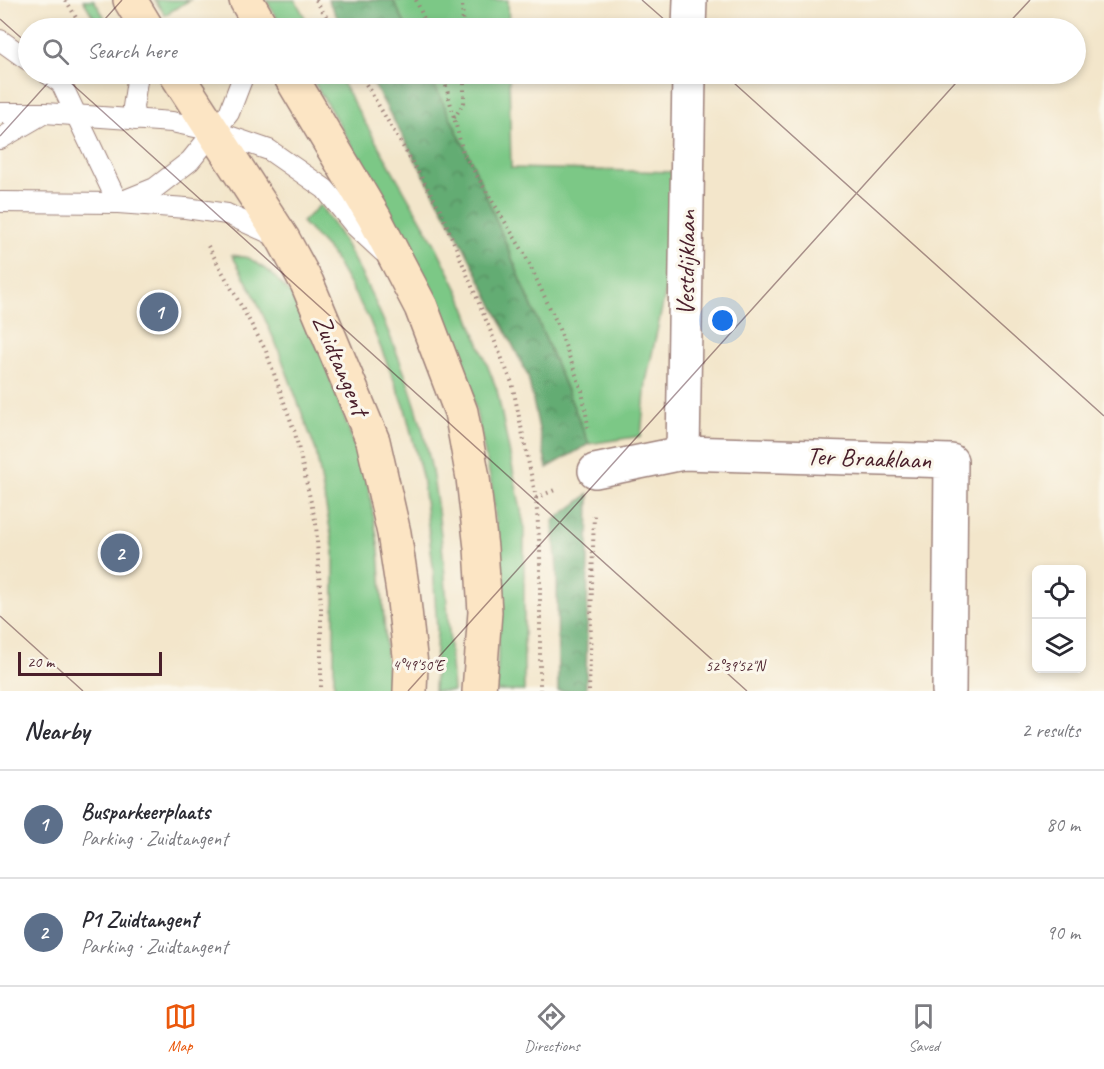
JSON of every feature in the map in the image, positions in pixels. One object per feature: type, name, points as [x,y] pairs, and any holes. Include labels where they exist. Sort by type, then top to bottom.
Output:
[{"type":"main road","name":"Zuidtangent","points":[[183,84],[283,239],[307,283],[373,441],[394,533],[403,592],[411,665],[410,691]]},
{"type":"main road","points":[[295,84],[374,217],[421,307],[461,412],[471,467],[481,548],[485,612],[479,691]]},
{"type":"street","points":[[689,18],[690,0]]},
{"type":"street","name":"Vestdijklaan","points":[[683,453],[688,84]]},
{"type":"street","name":"Ter Braaklaan","points":[[595,471],[683,453],[951,461],[949,691]]},
{"type":"lane","points":[[0,40],[18,53]]},
{"type":"lane","points":[[61,84],[118,203]]},
{"type":"lane","points":[[135,120],[133,107],[136,84]]},
{"type":"lane","points":[[118,203],[155,188],[190,161],[229,113],[240,84]]},
{"type":"lane","points":[[0,113],[45,113],[172,122],[214,131],[269,150],[304,172],[325,189],[355,226],[402,271]]},
{"type":"lane","points":[[0,139],[45,113]]},
{"type":"lane","points":[[0,202],[118,203],[186,208],[227,214],[283,239]]},
{"type":"path","points":[[66,0],[76,18]]},
{"type":"path","points":[[316,0],[327,18]]},
{"type":"path","points":[[416,0],[424,18]]},
{"type":"path","points":[[462,0],[463,18]]},
{"type":"path","points":[[446,84],[464,153],[524,253],[556,321],[582,391],[595,471],[589,691]]},
{"type":"path","points":[[454,118],[464,103],[464,84]]},
{"type":"path","points":[[218,262],[266,351],[295,433],[316,524],[321,607],[321,691]]},
{"type":"green space","points":[[83,0],[94,0],[105,18],[94,18]]},
{"type":"green space","points":[[155,0],[190,0],[165,15]]},
{"type":"green space","points":[[266,0],[295,0],[305,18],[277,18]]},
{"type":"green space","points":[[328,0],[393,0],[402,18],[338,18]]},
{"type":"green space","points":[[393,0],[508,0],[509,18],[402,18]]},
{"type":"green space","points":[[315,84],[343,84],[435,244],[459,292],[497,390],[524,525],[524,691],[497,691],[500,559],[491,482],[470,384],[443,315],[389,208]]},
{"type":"green space","points":[[374,84],[434,84],[472,162],[589,444],[547,468],[528,376],[465,249]]},
{"type":"green space","points":[[434,84],[509,84],[511,168],[676,172],[672,262],[646,382],[641,436],[589,444],[472,162]]},
{"type":"green space","points":[[320,205],[346,245],[376,303],[400,361],[420,420],[433,477],[440,530],[453,691],[434,691],[437,631],[433,566],[422,476],[404,405],[369,319],[331,253],[302,222]]},
{"type":"green space","points":[[232,255],[249,258],[271,273],[291,294],[322,356],[348,427],[369,488],[379,550],[389,691],[334,691],[334,551],[316,451],[277,346],[254,295]]},
{"type":"green space","points":[[589,494],[586,691],[558,691],[557,570],[553,521]]},
{"type":"place","name":"Busparkeerplaats","points":[[159,312]]},
{"type":"place","name":"P1 Zuidtangent","points":[[120,553]]}]
